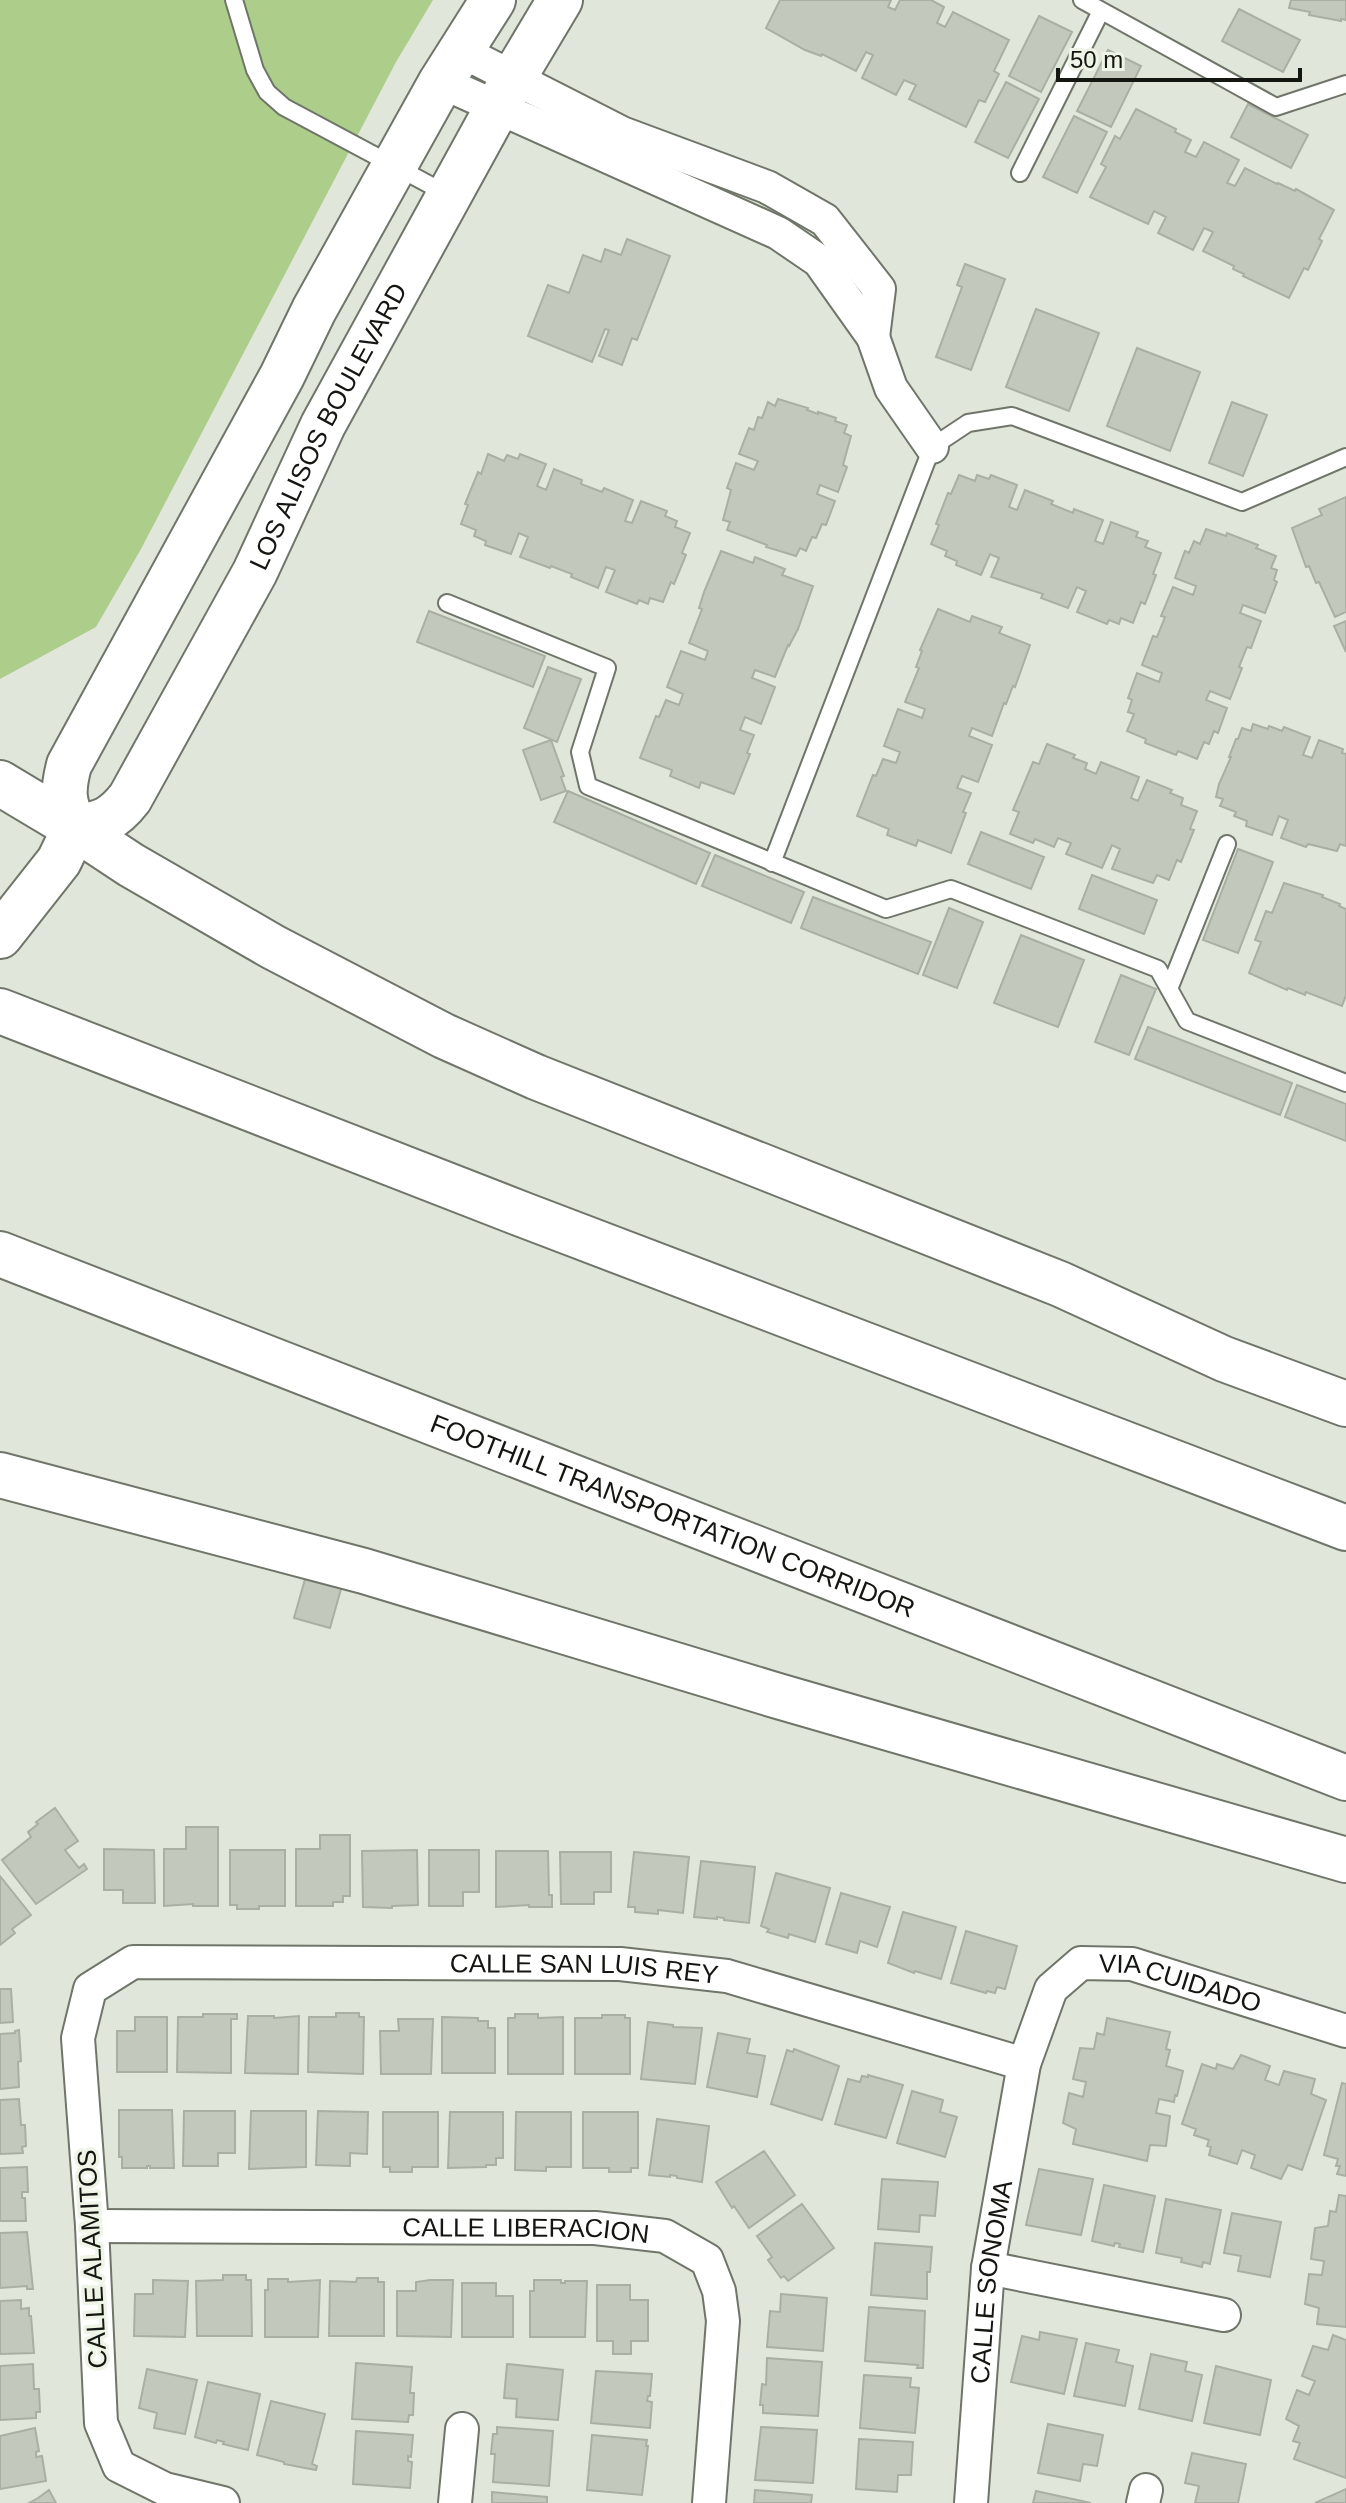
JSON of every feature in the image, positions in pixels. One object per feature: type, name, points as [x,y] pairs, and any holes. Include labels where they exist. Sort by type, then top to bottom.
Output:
[{"type":"main road","points":[[75,828],[64,806],[64,785],[69,765],[282,376],[314,310],[451,67],[493,0]]},
{"type":"main road","name":"LOS ALISOS BOULEVARD","points":[[75,828],[100,823],[117,814],[130,798],[255,572],[323,425],[560,0]]},
{"type":"main road","points":[[0,783],[131,865],[273,947],[457,1042],[536,1077],[1060,1284],[1224,1359],[1346,1404]]},
{"type":"main road","points":[[10,923],[59,861],[75,828]]},
{"type":"main road","points":[[0,1011],[524,1215],[1346,1528]]},
{"type":"main road","name":"FOOTHILL TRANSPORTATION CORRIDOR","points":[[0,1254],[1346,1778]]},
{"type":"main road","points":[[0,1475],[364,1571],[778,1696],[1346,1860]]},
{"type":"street","points":[[451,67],[506,92],[778,233],[819,261],[873,337],[891,388],[932,447]]},
{"type":"street","name":"CALLE SAN LUIS REY","points":[[133,1962],[620,1964],[712,1974],[1024,2064]]},
{"type":"street","name":"CALLE ALAMITOS","points":[[133,1962],[90,1989],[78,2038],[92,2226],[101,2423],[119,2466],[165,2489],[223,2503]]},
{"type":"street","name":"VIA CUIDADO","points":[[1024,2064],[1051,1989],[1081,1963],[1132,1964],[1346,2031]]},
{"type":"street","name":"CALLE SONOMA","points":[[971,2503],[988,2268],[1024,2064]]},
{"type":"street","name":"CALLE LIBERACION","points":[[92,2226],[595,2228],[665,2236],[707,2260],[719,2291],[723,2321],[709,2503]]},
{"type":"street","points":[[988,2268],[1224,2315]]},
{"type":"street","points":[[455,2503],[462,2429]]},
{"type":"lane","points":[[234,0],[255,70],[267,92],[284,107],[449,195]]},
{"type":"lane","points":[[1082,0],[1276,107],[1344,91]]},
{"type":"lane","points":[[1020,173],[1101,11]]},
{"type":"lane","points":[[772,863],[932,447],[968,423],[1012,416],[1242,502],[1346,457]]},
{"type":"lane","points":[[447,603],[607,668],[580,752],[588,786],[886,909],[951,889],[1158,969],[1187,1021],[1346,1083]]},
{"type":"lane","points":[[1169,989],[1227,844]]},
{"type":"green space","points":[[0,0],[433,0],[396,62],[141,549],[96,627],[0,679]]},
{"type":"building","points":[[780,0],[891,0],[888,7],[895,10],[900,0],[931,0],[944,7],[937,23],[945,27],[953,12],[1009,40],[994,71],[999,74],[985,102],[979,100],[966,127],[909,99],[916,85],[904,80],[896,95],[862,78],[873,55],[866,52],[856,71],[822,54],[805,50],[766,28]]},
{"type":"building","points":[[1291,0],[1346,0],[1346,20],[1309,15],[1310,12],[1289,8]]},
{"type":"building","points":[[1239,9],[1300,40],[1283,72],[1222,41]]},
{"type":"building","points":[[1039,16],[1072,32],[1041,92],[1009,76]]},
{"type":"building","points":[[1108,50],[1141,66],[1111,127],[1077,111]]},
{"type":"building","points":[[1006,82],[1039,99],[1008,158],[975,142]]},
{"type":"building","points":[[1248,104],[1308,135],[1291,168],[1231,137]]},
{"type":"building","points":[[1136,109],[1191,140],[1185,152],[1196,157],[1204,142],[1239,160],[1227,183],[1235,186],[1245,168],[1277,184],[1296,189],[1334,210],[1308,270],[1304,268],[1289,298],[1243,276],[1233,269],[1234,266],[1203,251],[1213,232],[1204,228],[1193,250],[1158,233],[1166,217],[1154,211],[1148,224],[1090,197],[1106,167],[1101,164],[1115,136],[1120,139]]},
{"type":"building","points":[[1074,116],[1107,132],[1077,193],[1043,177]]},
{"type":"building","points":[[627,239],[670,256],[637,340],[632,338],[622,365],[599,356],[609,330],[605,329],[592,362],[528,336],[548,285],[569,293],[583,255],[601,262],[605,249],[621,255]]},
{"type":"building","points":[[965,264],[1005,279],[971,370],[936,357],[962,287],[957,285]]},
{"type":"building","points":[[1036,309],[1099,333],[1069,411],[1006,387]]},
{"type":"building","points":[[1137,348],[1200,372],[1170,451],[1107,426]]},
{"type":"building","points":[[778,399],[836,418],[835,421],[847,425],[844,433],[851,436],[843,465],[847,467],[838,492],[820,485],[817,494],[835,501],[826,525],[822,524],[816,538],[812,537],[806,551],[800,548],[796,556],[727,530],[730,522],[723,520],[731,490],[727,488],[736,463],[754,470],[758,461],[739,454],[749,428],[754,430],[768,402],[775,406]]},
{"type":"building","points":[[1232,402],[1267,415],[1243,476],[1209,463]]},
{"type":"building","points":[[488,454],[504,461],[507,455],[518,459],[520,454],[546,464],[537,486],[546,490],[554,469],[582,480],[581,484],[602,492],[604,488],[633,500],[625,521],[632,523],[641,501],[667,511],[665,516],[677,521],[675,527],[690,533],[682,553],[686,555],[663,602],[650,598],[648,604],[639,600],[637,604],[606,592],[615,570],[606,567],[598,588],[571,577],[572,574],[520,557],[528,537],[519,533],[511,554],[485,545],[486,541],[474,536],[476,530],[461,524],[468,505],[465,504]]},
{"type":"building","points":[[959,475],[975,481],[977,475],[989,479],[991,475],[1017,485],[1009,507],[1017,510],[1025,490],[1073,513],[1074,509],[1103,520],[1095,541],[1103,544],[1111,522],[1138,532],[1136,537],[1148,541],[1145,547],[1161,553],[1145,604],[1141,602],[1133,623],[1121,618],[1119,624],[1109,620],[1107,624],[1077,612],[1086,591],[1077,587],[1068,608],[1041,598],[1043,594],[991,577],[999,558],[990,554],[981,575],[956,565],[957,561],[945,556],[947,551],[931,544],[948,493],[951,494]]},
{"type":"building","points":[[1346,497],[1346,612],[1335,617],[1319,582],[1316,583],[1309,566],[1306,567],[1292,528],[1322,515],[1319,509]]},
{"type":"building","points":[[1206,529],[1226,536],[1227,533],[1276,556],[1271,568],[1277,570],[1274,580],[1277,582],[1265,613],[1243,605],[1240,613],[1261,621],[1251,648],[1247,647],[1239,667],[1242,668],[1230,699],[1210,691],[1206,700],[1227,708],[1218,733],[1214,731],[1209,744],[1204,742],[1197,759],[1145,743],[1146,739],[1127,731],[1134,714],[1128,712],[1132,700],[1128,698],[1137,673],[1159,682],[1162,673],[1142,665],[1153,636],[1157,637],[1165,617],[1161,616],[1173,587],[1193,595],[1196,586],[1175,578],[1185,551],[1189,553],[1194,541],[1200,544]]},
{"type":"building","points":[[721,551],[753,563],[755,557],[785,569],[782,575],[813,586],[798,629],[775,677],[755,670],[752,678],[775,687],[761,724],[745,717],[740,730],[754,735],[734,794],[701,782],[699,788],[670,776],[672,770],[640,758],[656,716],[659,717],[666,700],[679,705],[683,694],[667,687],[681,651],[705,660],[708,651],[689,643],[702,609],[699,608],[704,592]]},
{"type":"building","points":[[938,609],[970,622],[972,616],[1002,627],[999,633],[1030,645],[992,736],[972,728],[969,736],[992,745],[978,782],[962,776],[957,788],[971,793],[951,853],[918,840],[916,846],[887,835],[889,829],[857,816],[873,775],[876,776],[883,759],[896,763],[900,752],[884,746],[898,709],[922,718],[925,709],[905,702],[919,668],[916,667],[920,650]]},
{"type":"building","points":[[429,611],[545,656],[533,687],[417,642]]},
{"type":"building","points":[[1346,621],[1346,652],[1334,626]]},
{"type":"building","points":[[548,667],[581,679],[557,742],[524,728]]},
{"type":"building","points":[[1253,724],[1282,731],[1284,727],[1310,737],[1303,755],[1312,758],[1319,740],[1343,749],[1342,753],[1346,754],[1346,846],[1340,844],[1337,851],[1308,844],[1306,847],[1281,838],[1288,820],[1279,816],[1272,835],[1246,826],[1247,821],[1234,816],[1236,812],[1220,806],[1223,799],[1216,797],[1219,784],[1236,739],[1242,728],[1251,731]]},
{"type":"building","points":[[551,740],[566,791],[541,800],[523,750]]},
{"type":"building","points":[[1047,744],[1075,755],[1073,758],[1087,763],[1085,769],[1096,774],[1101,762],[1139,777],[1131,798],[1138,801],[1147,780],[1172,790],[1170,793],[1183,798],[1181,805],[1197,811],[1190,829],[1194,830],[1181,862],[1177,860],[1169,880],[1157,875],[1153,883],[1112,869],[1120,849],[1112,845],[1102,868],[1066,854],[1071,843],[1058,838],[1054,847],[1010,834],[1019,812],[1013,810],[1033,762],[1039,764]]},
{"type":"building","points":[[568,791],[710,853],[696,884],[554,822]]},
{"type":"building","points":[[981,832],[1044,857],[1031,889],[968,864]]},
{"type":"building","points":[[1238,849],[1273,862],[1238,953],[1203,940]]},
{"type":"building","points":[[715,855],[804,892],[791,923],[702,886]]},
{"type":"building","points":[[1092,875],[1157,900],[1144,934],[1079,909]]},
{"type":"building","points":[[1284,883],[1323,895],[1346,909],[1346,995],[1342,1006],[1306,992],[1305,995],[1287,990],[1249,973],[1261,942],[1255,940],[1266,911],[1272,913]]},
{"type":"building","points":[[813,897],[931,942],[918,974],[801,928]]},
{"type":"building","points":[[949,908],[983,922],[957,988],[923,975]]},
{"type":"building","points":[[1021,935],[1084,960],[1058,1027],[994,1003]]},
{"type":"building","points":[[1121,975],[1156,989],[1129,1055],[1095,1042]]},
{"type":"building","points":[[1148,1027],[1292,1083],[1280,1115],[1135,1059]]},
{"type":"building","points":[[1297,1085],[1346,1104],[1346,1141],[1285,1117]]},
{"type":"building","points":[[307,1572],[343,1582],[330,1628],[294,1618]]},
{"type":"building","points":[[55,1808],[78,1841],[65,1850],[79,1868],[84,1864],[87,1869],[36,1904],[2,1860],[31,1837],[28,1832],[38,1824],[36,1822]]},
{"type":"building","points":[[186,1827],[218,1827],[218,1906],[164,1906],[164,1849],[186,1849]]},
{"type":"building","points":[[320,1835],[350,1835],[350,1896],[343,1896],[343,1902],[333,1902],[333,1906],[296,1906],[296,1849],[320,1849]]},
{"type":"building","points":[[104,1849],[154,1850],[155,1903],[123,1903],[123,1890],[104,1890]]},
{"type":"building","points":[[230,1850],[285,1850],[285,1906],[237,1909],[237,1905],[230,1905]]},
{"type":"building","points":[[417,1850],[418,1905],[363,1907],[362,1851]]},
{"type":"building","points":[[429,1850],[479,1850],[479,1892],[463,1892],[463,1906],[429,1906]]},
{"type":"building","points":[[496,1851],[548,1851],[552,1907],[496,1907]]},
{"type":"building","points":[[560,1852],[611,1852],[611,1892],[594,1892],[594,1904],[561,1904]]},
{"type":"building","points":[[634,1852],[689,1857],[683,1913],[658,1910],[658,1914],[635,1912],[635,1907],[628,1907]]},
{"type":"building","points":[[701,1861],[755,1867],[749,1923],[717,1917],[694,1917]]},
{"type":"building","points":[[776,1873],[830,1888],[815,1942],[789,1934],[788,1938],[767,1932],[769,1929],[761,1926]]},
{"type":"building","points":[[0,1876],[31,1915],[12,1929],[15,1933],[0,1945]]},
{"type":"building","points":[[841,1893],[890,1907],[877,1947],[860,1941],[857,1953],[826,1944]]},
{"type":"building","points":[[903,1912],[956,1927],[941,1979],[888,1963]]},
{"type":"building","points":[[966,1931],[1017,1946],[1005,1989],[997,1987],[995,1993],[986,1993],[951,1983]]},
{"type":"building","points":[[0,1989],[11,1989],[13,2022],[0,2023]]},
{"type":"building","points":[[336,2013],[359,2013],[359,2017],[364,2017],[363,2074],[308,2072],[309,2017],[336,2017]]},
{"type":"building","points":[[203,2014],[237,2014],[237,2019],[231,2019],[231,2073],[177,2072],[178,2017],[203,2017]]},
{"type":"building","points":[[515,2014],[538,2014],[538,2018],[563,2017],[563,2074],[508,2074],[508,2018],[515,2018]]},
{"type":"building","points":[[602,2015],[625,2015],[625,2018],[630,2018],[630,2074],[575,2074],[575,2018],[602,2018]]},
{"type":"building","points":[[248,2016],[299,2016],[298,2074],[245,2073]]},
{"type":"building","points":[[135,2017],[167,2017],[167,2072],[117,2072],[117,2031],[135,2031]]},
{"type":"building","points":[[442,2017],[478,2018],[478,2021],[488,2021],[488,2028],[495,2028],[495,2073],[442,2073]]},
{"type":"building","points":[[1107,2018],[1170,2032],[1166,2066],[1183,2071],[1174,2102],[1159,2099],[1156,2113],[1170,2116],[1166,2146],[1150,2145],[1147,2161],[1073,2144],[1076,2129],[1063,2123],[1069,2093],[1083,2097],[1086,2082],[1073,2079],[1080,2048],[1094,2049],[1097,2033],[1104,2035]]},
{"type":"building","points":[[398,2019],[433,2019],[431,2074],[381,2074],[380,2031],[399,2031]]},
{"type":"building","points":[[648,2022],[702,2028],[695,2084],[641,2079]]},
{"type":"building","points":[[19,2030],[19,2087],[0,2089],[0,2034]]},
{"type":"building","points":[[718,2033],[750,2039],[747,2053],[765,2056],[757,2097],[707,2087]]},
{"type":"building","points":[[794,2049],[839,2066],[822,2120],[771,2104],[787,2050],[793,2052]]},
{"type":"building","points":[[1241,2055],[1270,2066],[1265,2080],[1279,2085],[1284,2071],[1315,2079],[1311,2094],[1326,2100],[1302,2170],[1288,2165],[1281,2179],[1251,2168],[1255,2155],[1242,2150],[1237,2164],[1209,2155],[1209,2140],[1194,2135],[1196,2129],[1182,2124],[1202,2064],[1216,2069],[1217,2064],[1233,2069]]},
{"type":"building","points":[[862,2076],[903,2085],[886,2138],[835,2124],[848,2079],[860,2082]]},
{"type":"building","points":[[1342,2083],[1346,2084],[1346,2176],[1337,2174],[1340,2166],[1336,2166],[1338,2159],[1324,2155]]},
{"type":"building","points":[[912,2091],[943,2100],[940,2112],[957,2117],[945,2157],[897,2143]]},
{"type":"building","points":[[19,2099],[26,2146],[22,2147],[23,2153],[0,2154],[0,2100]]},
{"type":"building","points":[[119,2110],[172,2110],[174,2168],[122,2168],[122,2157],[119,2157]]},
{"type":"building","points":[[184,2111],[235,2111],[235,2153],[218,2153],[218,2166],[183,2166]]},
{"type":"building","points":[[251,2111],[306,2111],[306,2167],[249,2169]]},
{"type":"building","points":[[318,2111],[368,2112],[367,2154],[350,2153],[350,2166],[316,2165]]},
{"type":"building","points":[[383,2112],[438,2112],[438,2167],[412,2167],[412,2172],[390,2172],[390,2167],[383,2167]]},
{"type":"building","points":[[450,2112],[503,2112],[503,2158],[496,2158],[496,2165],[448,2168]]},
{"type":"building","points":[[516,2112],[571,2112],[571,2167],[546,2167],[546,2171],[515,2170]]},
{"type":"building","points":[[583,2112],[638,2112],[638,2168],[631,2168],[631,2172],[609,2172],[609,2168],[583,2168]]},
{"type":"building","points":[[657,2119],[709,2126],[702,2182],[670,2175],[649,2175]]},
{"type":"building","points":[[764,2151],[795,2195],[749,2228],[716,2182]]},
{"type":"building","points":[[27,2167],[28,2192],[22,2192],[26,2221],[0,2221],[0,2168]]},
{"type":"building","points":[[1039,2169],[1093,2179],[1081,2235],[1026,2225]]},
{"type":"building","points":[[882,2179],[938,2182],[935,2216],[920,2215],[919,2232],[878,2229]]},
{"type":"building","points":[[1104,2185],[1155,2196],[1143,2252],[1119,2247],[1120,2244],[1115,2243],[1114,2246],[1092,2241]]},
{"type":"building","points":[[1339,2195],[1346,2196],[1346,2327],[1317,2324],[1319,2308],[1305,2304],[1309,2274],[1322,2275],[1324,2261],[1311,2259],[1315,2228],[1328,2226],[1330,2211],[1336,2212]]},
{"type":"building","points":[[1166,2199],[1221,2210],[1210,2264],[1203,2262],[1202,2267],[1181,2262],[1182,2258],[1156,2253]]},
{"type":"building","points":[[802,2204],[834,2248],[788,2281],[784,2276],[781,2278],[768,2260],[772,2257],[757,2236]]},
{"type":"building","points":[[1232,2213],[1281,2222],[1270,2277],[1238,2271],[1241,2256],[1224,2253]]},
{"type":"building","points":[[27,2232],[33,2289],[27,2289],[27,2286],[0,2288],[0,2233]]},
{"type":"building","points":[[875,2243],[932,2247],[930,2272],[927,2272],[927,2299],[871,2295]]},
{"type":"building","points":[[223,2275],[246,2275],[246,2280],[251,2280],[252,2336],[197,2336],[196,2281],[223,2280]]},
{"type":"building","points":[[357,2278],[378,2278],[378,2282],[384,2282],[384,2336],[329,2336],[330,2281],[356,2282]]},
{"type":"building","points":[[268,2279],[288,2279],[288,2282],[320,2280],[318,2337],[265,2337],[265,2290],[268,2290]]},
{"type":"building","points":[[153,2280],[188,2281],[185,2337],[134,2336],[135,2294],[153,2294]]},
{"type":"building","points":[[453,2280],[451,2337],[397,2336],[397,2291],[416,2291],[416,2282]]},
{"type":"building","points":[[534,2280],[561,2280],[561,2283],[587,2281],[585,2337],[530,2337],[530,2291],[534,2291]]},
{"type":"building","points":[[462,2283],[496,2283],[496,2296],[513,2296],[513,2337],[462,2337]]},
{"type":"building","points":[[597,2285],[630,2285],[630,2300],[648,2300],[648,2341],[631,2341],[631,2354],[613,2354],[613,2341],[597,2341]]},
{"type":"building","points":[[781,2294],[827,2298],[823,2351],[767,2347],[770,2311],[780,2312]]},
{"type":"building","points":[[21,2300],[21,2309],[29,2308],[31,2316],[34,2353],[0,2354],[0,2301]]},
{"type":"building","points":[[869,2307],[925,2311],[923,2368],[865,2361]]},
{"type":"building","points":[[1040,2332],[1077,2339],[1064,2394],[1011,2382],[1022,2336],[1039,2340]]},
{"type":"building","points":[[1333,2335],[1346,2340],[1346,2478],[1294,2459],[1300,2443],[1293,2441],[1299,2426],[1286,2419],[1297,2390],[1309,2395],[1315,2381],[1302,2376],[1313,2346],[1328,2350]]},
{"type":"building","points":[[1086,2343],[1119,2350],[1116,2362],[1133,2366],[1125,2406],[1074,2396]]},
{"type":"building","points":[[1151,2354],[1187,2362],[1185,2371],[1202,2375],[1192,2421],[1139,2409]]},
{"type":"building","points":[[767,2358],[822,2362],[818,2416],[763,2413],[763,2405],[760,2405],[762,2384],[766,2385]]},
{"type":"building","points":[[356,2363],[412,2367],[410,2393],[414,2393],[413,2415],[409,2415],[408,2422],[352,2419]]},
{"type":"building","points":[[33,2364],[34,2389],[39,2389],[40,2412],[36,2412],[36,2418],[0,2420],[0,2366]]},
{"type":"building","points":[[507,2364],[563,2370],[558,2420],[516,2417],[517,2399],[504,2398]]},
{"type":"building","points":[[1216,2366],[1271,2380],[1260,2435],[1204,2423]]},
{"type":"building","points":[[147,2369],[197,2380],[185,2434],[154,2428],[157,2413],[139,2408]]},
{"type":"building","points":[[596,2371],[652,2374],[647,2401],[652,2402],[650,2428],[591,2423]]},
{"type":"building","points":[[864,2375],[911,2378],[910,2387],[919,2388],[915,2433],[860,2428]]},
{"type":"building","points":[[208,2382],[260,2394],[248,2450],[195,2437]]},
{"type":"building","points":[[271,2401],[325,2414],[312,2464],[317,2466],[316,2470],[257,2455]]},
{"type":"building","points":[[1048,2424],[1103,2435],[1097,2466],[1083,2464],[1080,2481],[1038,2473]]},
{"type":"building","points":[[497,2427],[553,2431],[549,2486],[493,2482],[495,2454],[491,2454]]},
{"type":"building","points":[[761,2427],[817,2430],[813,2483],[755,2480]]},
{"type":"building","points":[[35,2428],[39,2451],[36,2457],[42,2456],[46,2481],[0,2489],[0,2436]]},
{"type":"building","points":[[356,2431],[413,2435],[411,2457],[408,2456],[408,2461],[412,2462],[410,2488],[353,2484]]},
{"type":"building","points":[[592,2435],[647,2440],[642,2495],[587,2490]]},
{"type":"building","points":[[859,2439],[913,2442],[911,2475],[898,2475],[897,2492],[856,2489]]},
{"type":"building","points":[[1192,2453],[1246,2464],[1238,2503],[1195,2503],[1199,2486],[1185,2483]]},
{"type":"building","points":[[1346,2489],[1346,2503],[1315,2503]]},
{"type":"building","points":[[49,2490],[56,2503],[29,2503],[38,2498]]},
{"type":"building","points":[[755,2490],[812,2495],[811,2503],[754,2503]]},
{"type":"building","points":[[1036,2491],[1091,2503],[1033,2503]]},
{"type":"building","points":[[492,2492],[547,2497],[547,2503],[492,2503]]}]
